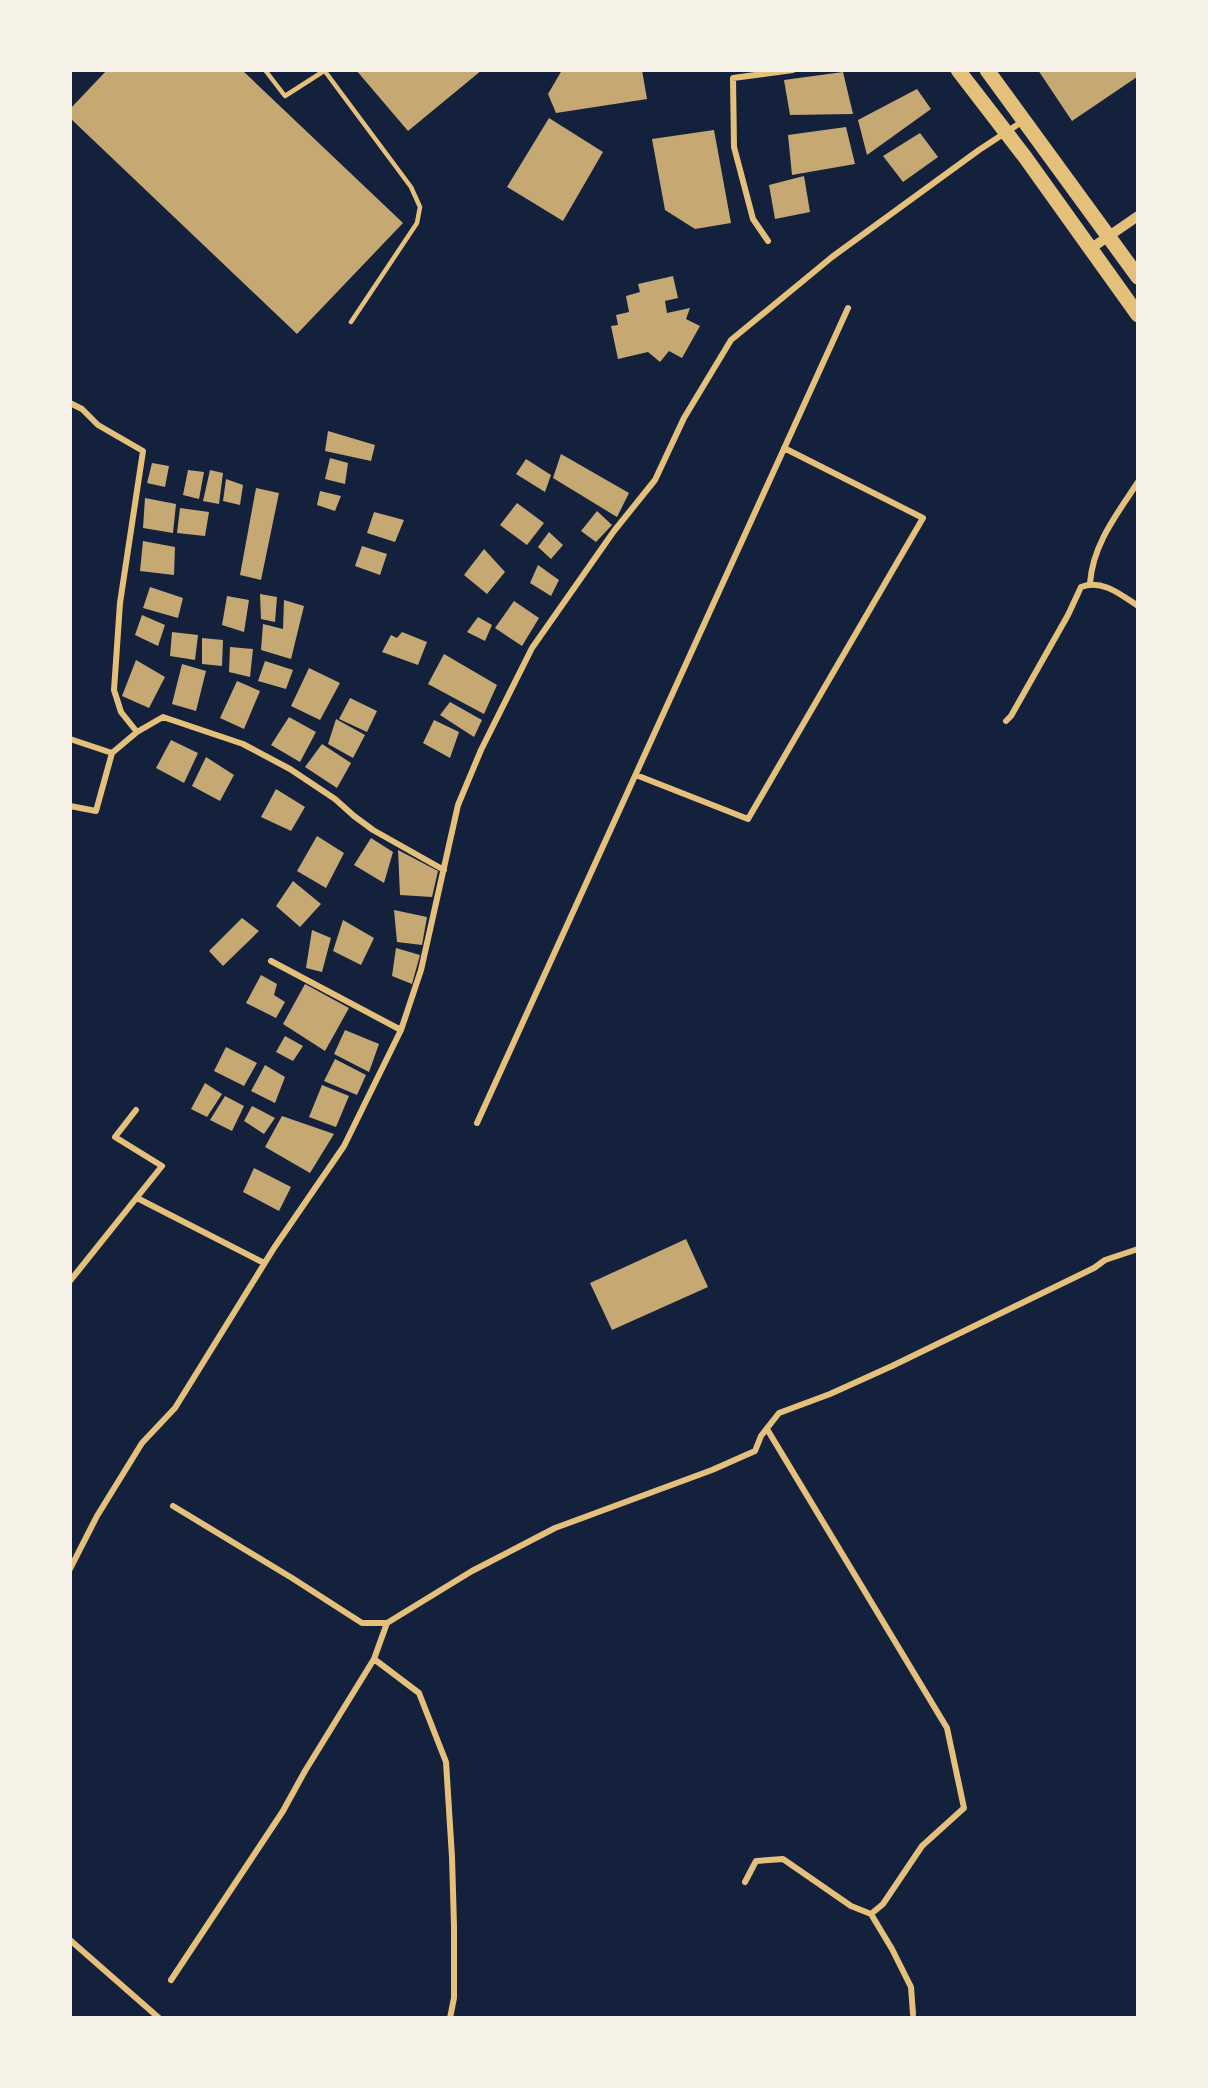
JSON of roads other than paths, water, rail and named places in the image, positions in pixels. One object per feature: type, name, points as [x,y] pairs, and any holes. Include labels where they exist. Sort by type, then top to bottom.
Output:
[{"type":"main road","points":[[958,70],[1137,315]]},
{"type":"main road","points":[[987,70],[1137,277]]},
{"type":"street","points":[[768,241],[753,219],[734,147],[733,78],[793,70]]},
{"type":"street","points":[[70,1569],[97,1516],[142,1443],[175,1408],[264,1263],[344,1146],[401,1030],[421,970],[458,805],[481,750],[532,648],[614,531],[655,480],[684,418],[731,340],[832,257],[970,156],[1024,121]]},
{"type":"street","points":[[1090,249],[1137,216]]},
{"type":"street","points":[[477,1123],[848,308]]},
{"type":"street","points":[[70,403],[82,409],[98,425],[144,451],[120,603],[114,690],[122,712],[136,732]]},
{"type":"street","points":[[636,775],[748,819],[923,518],[784,448]]},
{"type":"street","points":[[1090,584],[1095,554],[1137,482]]},
{"type":"street","points":[[1006,721],[1068,615],[1081,587],[1100,584],[1137,606]]},
{"type":"street","points":[[70,806],[96,811],[112,753],[136,732],[163,717],[243,744],[299,775],[373,830],[444,870]]},
{"type":"street","points":[[70,739],[112,753]]},
{"type":"street","points":[[271,961],[401,1030]]},
{"type":"street","points":[[70,1281],[162,1166],[115,1137],[136,1110]]},
{"type":"street","points":[[137,1198],[264,1263]]},
{"type":"street","points":[[173,1506],[362,1623],[387,1623],[472,1570],[555,1528],[712,1470],[755,1451],[761,1436],[779,1413],[830,1394],[892,1366],[1084,1273],[1105,1260],[1137,1249]]},
{"type":"street","points":[[767,1429],[947,1728],[964,1808],[922,1846],[884,1904],[871,1914]]},
{"type":"street","points":[[171,1980],[283,1811],[374,1659],[387,1623]]},
{"type":"street","points":[[374,1659],[419,1693],[446,1762],[454,1926],[454,1998],[450,2018]]},
{"type":"street","points":[[745,1882],[756,1861],[783,1859],[850,1906],[871,1914],[892,1948],[911,1987],[913,2014]]},
{"type":"street","points":[[70,1940],[159,2018]]},
{"type":"lane","points":[[265,70],[285,96],[324,71],[411,186],[420,207],[417,223],[351,322]]}]
